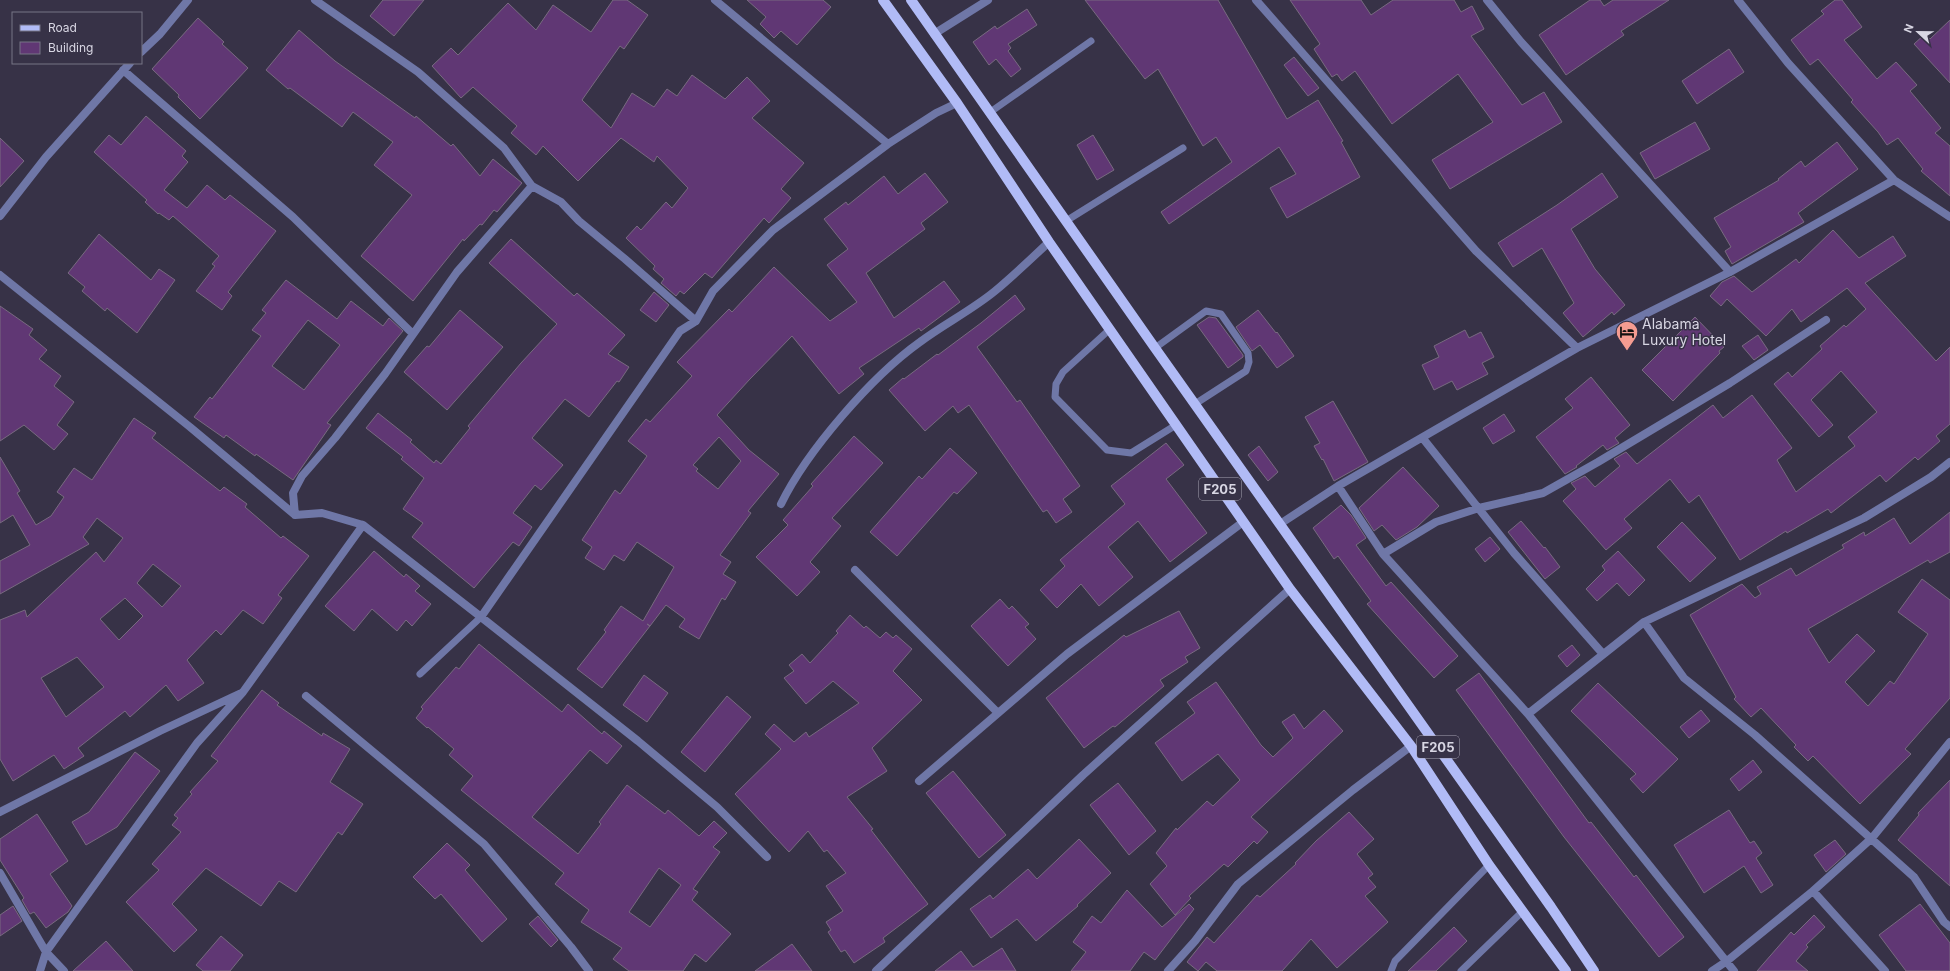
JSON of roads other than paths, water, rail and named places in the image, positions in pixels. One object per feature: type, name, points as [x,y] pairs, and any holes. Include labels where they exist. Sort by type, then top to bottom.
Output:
[{"type":"main road","name":"F205","points":[[883,0],[957,102],[1048,242],[1290,589],[1411,746],[1489,865],[1566,971]]},
{"type":"main road","name":"F205","points":[[911,0],[989,113],[1551,907],[1594,971]]},
{"type":"street","points":[[142,51],[160,34],[188,0]]},
{"type":"street","points":[[315,0],[418,72],[504,148],[532,186],[561,202],[579,221],[626,259],[696,321]]},
{"type":"street","points":[[715,0],[888,144]]},
{"type":"street","points":[[934,34],[988,0]]},
{"type":"street","points":[[1256,0],[1476,251],[1577,348]]},
{"type":"street","points":[[1487,0],[1521,42],[1730,272]]},
{"type":"street","points":[[1738,0],[1788,63],[1894,180],[1950,217]]},
{"type":"street","points":[[0,216],[46,157],[129,64]]},
{"type":"street","points":[[123,70],[293,217],[413,334]]},
{"type":"street","points":[[481,617],[680,331],[696,321],[713,290],[773,230],[888,144],[936,113],[957,102]]},
{"type":"street","points":[[1280,524],[1338,486],[1577,348],[1730,272],[1894,180]]},
{"type":"street","points":[[295,515],[293,493],[302,476],[348,421],[457,272],[532,186]]},
{"type":"street","points":[[781,504],[791,484],[836,424],[872,384],[918,343],[994,292],[1048,242]]},
{"type":"street","points":[[0,275],[190,427],[295,515],[322,513],[363,525],[638,741],[717,807],[767,857]]},
{"type":"street","points":[[1383,554],[1436,522],[1480,508],[1543,493],[1730,383],[1826,320]]},
{"type":"street","points":[[1425,441],[1480,508],[1514,553],[1603,654]]},
{"type":"street","points":[[1528,714],[1644,622],[1864,518],[1931,477],[1950,462]]},
{"type":"street","points":[[1338,486],[1383,554],[1528,714],[1734,971]]},
{"type":"street","points":[[919,781],[1067,654],[1243,522]]},
{"type":"street","points":[[40,971],[46,952],[197,743],[244,692],[363,525]]},
{"type":"street","points":[[855,570],[998,713]]},
{"type":"street","points":[[876,971],[1083,775],[1290,589]]},
{"type":"street","points":[[1644,622],[1684,678],[1755,735],[1914,877],[1944,922],[1950,927]]},
{"type":"street","points":[[0,812],[160,730],[244,692]]},
{"type":"street","points":[[306,696],[484,844],[571,947],[589,971]]},
{"type":"street","points":[[1712,971],[1727,961],[1813,892],[1872,838],[1950,742]]},
{"type":"street","points":[[1168,971],[1195,941],[1238,884],[1353,790],[1411,746]]},
{"type":"street","points":[[0,873],[46,952],[64,971]]},
{"type":"street","points":[[1813,892],[1885,971]]},
{"type":"lane","points":[[989,113],[1092,41]]},
{"type":"lane","points":[[1066,221],[1183,148]]},
{"type":"lane","points":[[1155,348],[1206,311],[1221,314],[1248,353],[1249,362],[1246,371],[1195,404]]},
{"type":"lane","points":[[1109,330],[1063,372],[1056,384],[1055,396],[1107,450],[1131,453],[1176,425]]},
{"type":"lane","points":[[420,674],[481,617]]},
{"type":"lane","points":[[1391,971],[1395,961],[1489,865]]},
{"type":"lane","points":[[1461,971],[1523,911]]},
{"type":"place","name":"Alabama Luxury Hotel","points":[[1627,352]]}]
